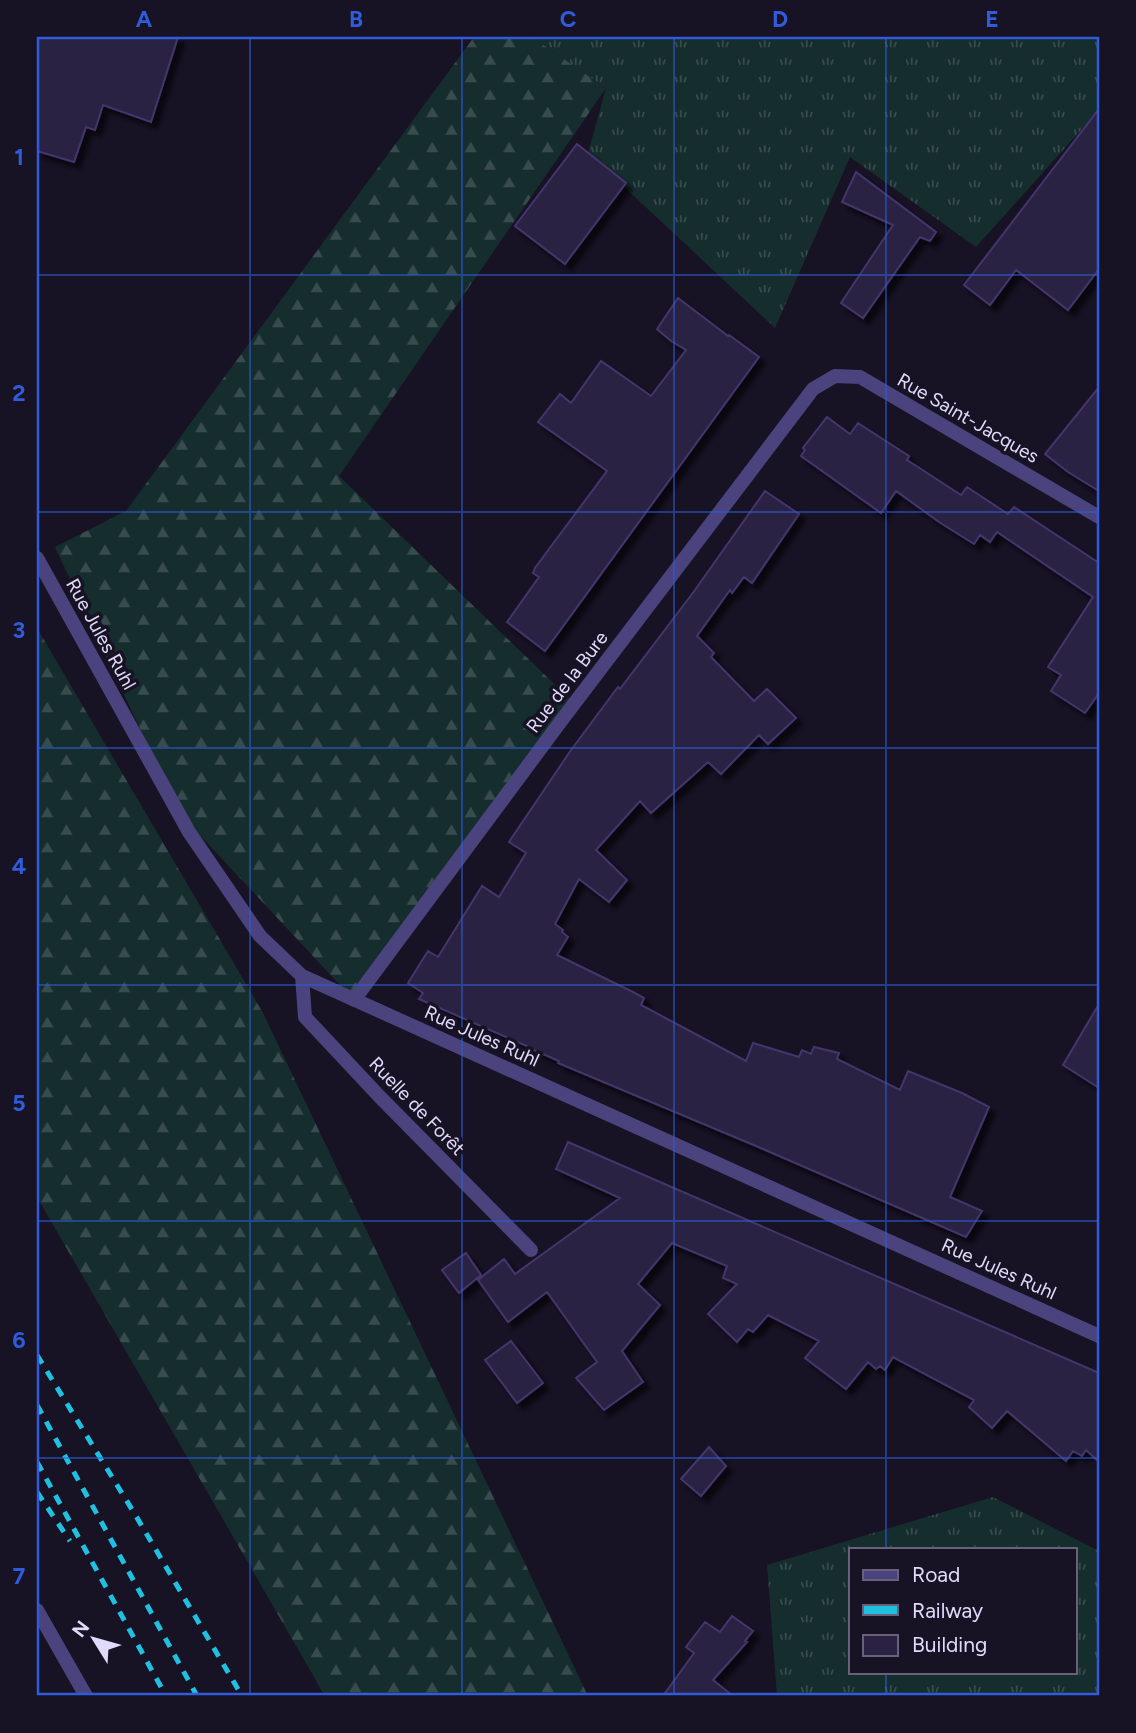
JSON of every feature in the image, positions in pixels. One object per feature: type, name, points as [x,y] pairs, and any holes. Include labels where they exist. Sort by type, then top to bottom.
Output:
[{"type":"street","name":"Rue Saint-Jacques","points":[[813,389],[835,376],[860,377],[1099,517]]},
{"type":"street","name":"Rue de la Bure","points":[[354,1000],[813,389]]},
{"type":"street","name":"Rue Jules Ruhl","points":[[37,558],[189,832],[260,936],[302,976],[1099,1336]]},
{"type":"street","name":"Ruelle de Forêt","points":[[302,976],[305,1017],[531,1250]]},
{"type":"street","points":[[37,1610],[86,1696]]},
{"type":"green space","points":[[474,37],[532,37],[606,88],[339,476],[574,703],[354,1000],[180,814],[55,547],[126,511]]},
{"type":"green space","points":[[532,37],[1099,37],[1099,110],[976,247],[850,157],[775,328],[588,153],[606,88]]},
{"type":"green space","points":[[37,628],[263,1013],[588,1696],[325,1696],[37,1197]]},
{"type":"green space","points":[[993,1497],[1099,1551],[1099,1696],[777,1696],[767,1565]]},
{"type":"building","points":[[37,37],[178,37],[151,122],[103,105],[95,130],[86,127],[74,162],[37,151]]},
{"type":"building","points":[[1099,109],[1099,269],[1068,310],[1016,270],[990,305],[964,285]]},
{"type":"building","points":[[577,144],[626,183],[565,264],[515,226]]},
{"type":"building","points":[[856,172],[936,232],[930,241],[920,237],[863,318],[841,303],[893,225],[842,202]]},
{"type":"building","points":[[678,298],[759,357],[545,651],[507,622],[539,577],[533,573],[535,568],[607,471],[538,422],[560,394],[571,403],[601,361],[651,396],[686,350],[657,329]]},
{"type":"building","points":[[1099,387],[1099,491],[1045,454]]},
{"type":"building","points":[[827,417],[850,434],[858,423],[909,456],[907,460],[961,495],[967,487],[1008,514],[1014,507],[1099,563],[1099,693],[1085,713],[1051,691],[1061,675],[1048,667],[1093,597],[997,532],[990,542],[980,535],[974,544],[896,491],[881,513],[801,456],[805,450],[803,448]]},
{"type":"building","points":[[765,491],[799,514],[752,583],[744,577],[732,593],[730,590],[697,636],[714,653],[711,657],[754,701],[767,689],[796,718],[768,744],[759,735],[721,774],[708,762],[651,813],[640,801],[596,850],[627,880],[609,902],[579,879],[555,924],[568,937],[557,955],[644,998],[641,1005],[746,1061],[753,1043],[799,1057],[802,1050],[811,1054],[814,1047],[839,1053],[837,1059],[900,1090],[908,1071],[989,1107],[950,1197],[982,1211],[966,1237],[558,1063],[559,1061],[527,1046],[419,999],[423,993],[408,983],[428,951],[438,957],[482,886],[499,897],[526,853],[509,842],[571,750],[695,590]]},
{"type":"building","points":[[1099,1004],[1099,1088],[1063,1065]]},
{"type":"building","points":[[568,1142],[1099,1373],[1099,1462],[1086,1450],[1082,1456],[1073,1451],[1066,1461],[1007,1411],[992,1428],[969,1407],[974,1400],[893,1357],[885,1370],[880,1366],[876,1369],[868,1362],[846,1389],[805,1358],[819,1341],[768,1315],[753,1332],[748,1329],[737,1342],[708,1314],[737,1284],[723,1278],[727,1266],[672,1243],[638,1284],[660,1305],[622,1351],[643,1382],[604,1410],[576,1378],[597,1362],[547,1292],[508,1322],[478,1280],[504,1259],[515,1274],[620,1198],[556,1169]]},
{"type":"building","points":[[466,1253],[481,1275],[459,1293],[442,1270]]},
{"type":"building","points":[[511,1341],[543,1383],[517,1403],[485,1360]]},
{"type":"building","points":[[709,1447],[726,1466],[701,1496],[681,1479]]},
{"type":"building","points":[[732,1616],[753,1631],[745,1641],[747,1642],[713,1680],[733,1696],[663,1696],[694,1653],[686,1647],[705,1622],[720,1632]]},
{"type":"railway","points":[[37,1355],[242,1696]]},
{"type":"railway","points":[[37,1405],[197,1696]]},
{"type":"railway","points":[[37,1462],[166,1696]]},
{"type":"railway","points":[[37,1492],[70,1541]]}]
